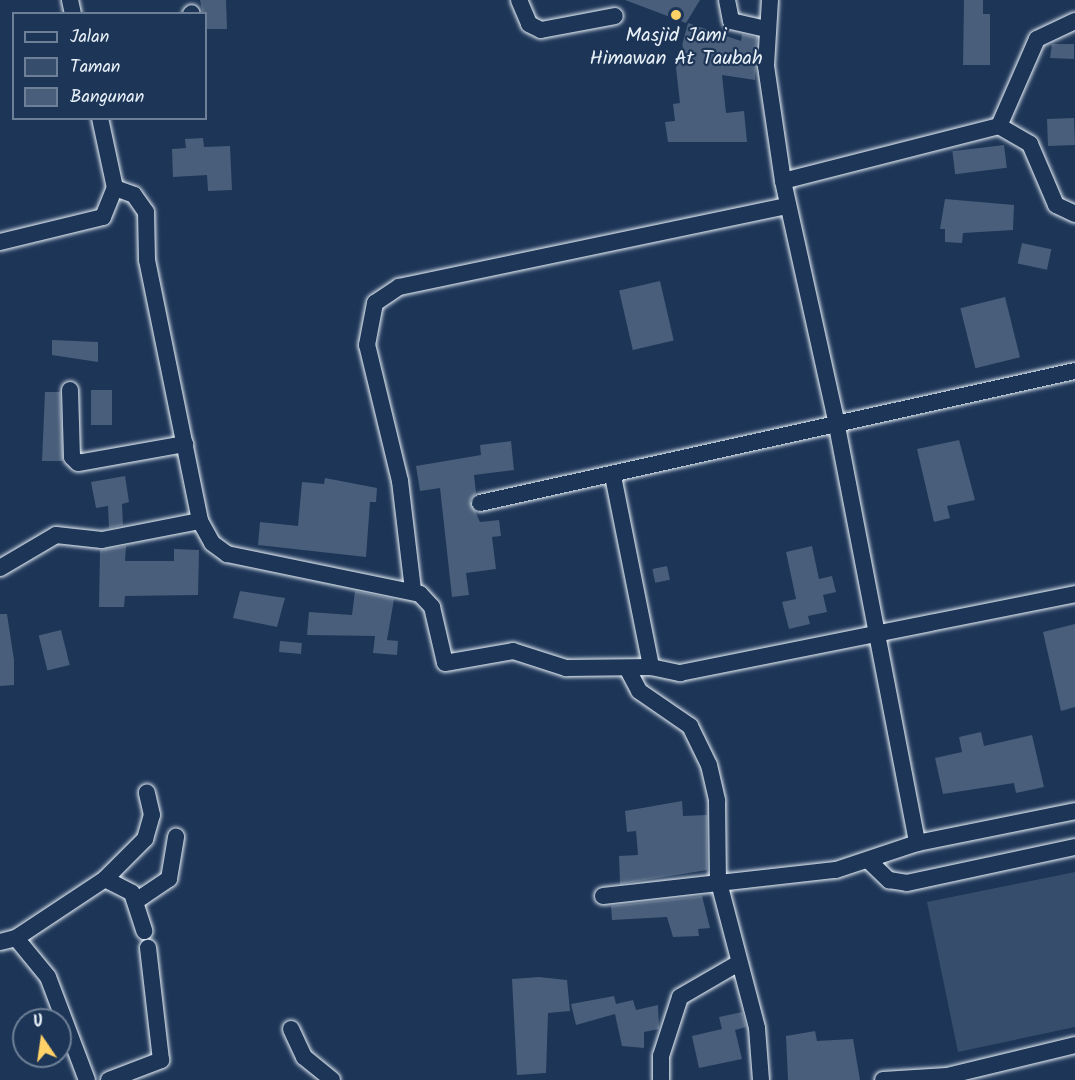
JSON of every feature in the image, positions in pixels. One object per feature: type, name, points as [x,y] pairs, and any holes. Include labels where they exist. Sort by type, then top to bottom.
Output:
[{"type":"street","points":[[519,0],[529,24],[541,30],[615,16]]},
{"type":"street","points":[[727,0],[731,21],[767,29]]},
{"type":"street","points":[[770,0],[767,29],[768,94],[783,181],[836,421],[918,843]]},
{"type":"street","points":[[999,126],[1037,39],[1075,21]]},
{"type":"street","points":[[0,242],[103,216],[115,188],[100,120]]},
{"type":"street","points":[[783,181],[999,126],[1030,144],[1056,205],[1075,214]]},
{"type":"street","points":[[115,188],[134,195],[146,212],[147,260],[200,521],[212,543],[227,554],[413,590],[432,607],[445,663],[513,651],[556,667],[651,667],[692,672],[1075,594]]},
{"type":"street","points":[[413,590],[400,481],[367,345],[375,303],[399,287],[788,206]]},
{"type":"street","points":[[480,503],[613,476],[836,421],[1075,371]]},
{"type":"street","points":[[70,390],[72,457],[78,463],[185,444]]},
{"type":"street","points":[[613,476],[651,667]]},
{"type":"street","points":[[0,568],[56,535],[102,540],[200,521]]},
{"type":"street","points":[[627,668],[639,691],[675,713],[699,740],[717,801],[718,879],[737,964],[757,1028],[761,1080]]},
{"type":"street","points":[[87,1080],[48,977],[8,940],[105,879],[150,829],[147,793]]},
{"type":"street","points":[[603,896],[718,879],[800,876],[869,861],[918,843],[1075,811]]},
{"type":"street","points":[[136,901],[169,879],[176,837]]},
{"type":"street","points":[[869,861],[890,880],[907,883],[1075,847]]},
{"type":"street","points":[[105,879],[136,901],[144,931]]},
{"type":"street","points":[[109,1080],[161,1060],[148,948]]},
{"type":"street","points":[[661,1080],[661,1056],[680,997],[737,964]]},
{"type":"street","points":[[291,1029],[304,1058],[332,1080]]},
{"type":"street","points":[[883,1080],[947,1078],[1075,1045]]},
{"type":"green space","points":[[1075,872],[1075,1027],[958,1052],[927,902]]},
{"type":"building","points":[[200,0],[226,0],[227,29],[207,29],[207,12],[202,12]]},
{"type":"building","name":"Masjid Jami Himawan At Taubah","points":[[625,0],[700,0],[686,23]]},
{"type":"building","points":[[964,0],[983,0],[983,14],[990,14],[990,65],[963,65]]},
{"type":"building","points":[[688,23],[741,41],[742,34],[757,38],[755,80],[722,75],[726,113],[744,111],[747,142],[668,142],[665,122],[675,121],[673,104],[680,103],[676,68]]},
{"type":"building","points":[[1052,44],[1074,44],[1074,59],[1050,58]]},
{"type":"building","points":[[1074,118],[1075,145],[1048,146],[1047,119]]},
{"type":"building","points":[[203,138],[204,147],[230,146],[232,190],[208,191],[207,175],[173,177],[172,149],[186,148],[185,139]]},
{"type":"building","points":[[1004,145],[1007,168],[955,174],[952,151]]},
{"type":"building","points":[[945,199],[1014,205],[1013,230],[963,233],[962,243],[945,242],[945,229],[940,229]]},
{"type":"building","points":[[1022,243],[1051,249],[1047,270],[1018,264]]},
{"type":"building","points":[[660,281],[674,340],[633,350],[619,290]]},
{"type":"building","points":[[1005,297],[1020,357],[975,368],[960,308]]},
{"type":"building","points":[[52,340],[98,342],[98,362],[52,355]]},
{"type":"building","points":[[91,390],[112,390],[112,425],[91,425]]},
{"type":"building","points":[[45,392],[60,392],[63,461],[42,461]]},
{"type":"building","points":[[959,440],[975,500],[947,506],[950,518],[934,522],[917,449]]},
{"type":"building","points":[[511,441],[514,470],[474,475],[476,493],[470,500],[480,522],[499,520],[501,536],[492,537],[496,569],[466,573],[469,595],[452,597],[440,488],[420,491],[416,466],[481,455],[480,445]]},
{"type":"building","points":[[125,476],[129,502],[122,504],[123,525],[109,528],[108,506],[96,508],[91,482]]},
{"type":"building","points":[[325,478],[377,488],[376,502],[370,502],[366,557],[258,545],[260,522],[298,526],[302,482],[324,484]]},
{"type":"building","points":[[126,546],[125,561],[174,561],[174,549],[199,550],[198,595],[125,596],[124,607],[99,607],[100,550]]},
{"type":"building","points":[[812,546],[819,579],[832,576],[836,592],[823,595],[827,612],[808,616],[810,624],[789,629],[782,602],[796,599],[786,552]]},
{"type":"building","points":[[667,566],[670,580],[655,583],[652,569]]},
{"type":"building","points":[[240,591],[285,598],[277,627],[233,618]]},
{"type":"building","points":[[355,591],[394,599],[387,640],[398,641],[397,655],[373,653],[375,636],[307,635],[309,612],[352,615]]},
{"type":"building","points":[[0,614],[7,614],[14,660],[14,685],[0,686]]},
{"type":"building","points":[[1075,624],[1075,707],[1061,711],[1043,632]]},
{"type":"building","points":[[61,630],[70,665],[47,670],[39,636]]},
{"type":"building","points":[[280,641],[302,643],[301,654],[279,652]]},
{"type":"building","points":[[981,732],[984,746],[1032,735],[1044,787],[1016,793],[1014,783],[943,794],[935,758],[962,752],[959,737]]},
{"type":"building","points":[[682,801],[683,816],[707,815],[707,870],[620,884],[619,856],[638,855],[636,831],[627,832],[625,811]]},
{"type":"building","points":[[702,896],[710,928],[698,929],[699,936],[673,937],[667,917],[612,920],[611,906]]},
{"type":"building","points":[[539,977],[567,980],[570,1011],[548,1013],[546,1073],[517,1075],[512,979]]},
{"type":"building","points":[[614,996],[616,1004],[633,1000],[636,1010],[658,1005],[659,1029],[644,1032],[644,1048],[622,1046],[615,1014],[576,1025],[571,1004]]},
{"type":"building","points":[[742,1012],[746,1027],[735,1030],[742,1059],[699,1068],[692,1036],[722,1029],[719,1017]]},
{"type":"building","points":[[815,1031],[817,1041],[853,1039],[860,1080],[788,1080],[786,1036]]},
{"type":"place","name":"Masjid Jami Himawan At Taubah","points":[[676,15]]}]
